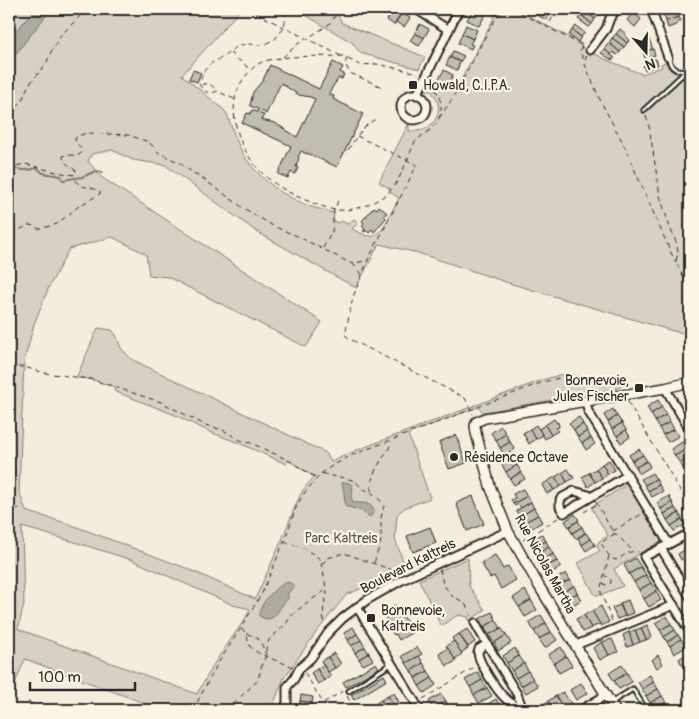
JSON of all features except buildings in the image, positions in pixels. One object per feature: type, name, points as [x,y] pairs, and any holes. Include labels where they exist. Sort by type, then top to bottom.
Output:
[{"type":"street","points":[[416,9],[449,30]]},
{"type":"street","points":[[417,95],[459,9]]},
{"type":"street","points":[[590,50],[606,29],[610,18],[618,9]]},
{"type":"street","points":[[651,9],[668,57]]},
{"type":"street","points":[[669,544],[588,410],[586,402],[690,382]]},
{"type":"street","points":[[665,388],[690,430]]},
{"type":"street","name":"Rue Nicolas Martha","points":[[586,402],[485,418],[476,422],[475,426],[486,474],[508,531],[611,703]]},
{"type":"street","points":[[592,496],[574,491],[560,500],[560,507],[564,513],[628,475]]},
{"type":"street","name":"Boulevard Kaltreis","points":[[284,710],[287,703],[287,687],[299,670],[311,658],[328,633],[343,618],[367,600],[402,580],[508,531]]},
{"type":"street","points":[[690,533],[644,557],[690,632]]},
{"type":"street","points":[[661,548],[690,597]]},
{"type":"street","points":[[576,645],[674,605]]},
{"type":"street","points":[[357,607],[420,710]]},
{"type":"street","points":[[475,623],[517,694],[522,710]]},
{"type":"street","points":[[488,644],[479,649],[481,663],[500,692],[522,710]]},
{"type":"street","points":[[582,710],[611,703]]},
{"type":"lane","points":[[644,110],[686,70],[676,70],[669,62],[668,57]]},
{"type":"lane","points":[[349,691],[392,664]]},
{"type":"lane","points":[[611,703],[633,689],[646,710]]},
{"type":"path","points":[[9,22],[20,9]]},
{"type":"path","points":[[9,124],[28,86],[46,64],[59,37],[80,16],[84,9]]},
{"type":"path","points":[[248,9],[360,65],[376,64],[425,78],[438,92],[441,100],[442,110],[439,119]]},
{"type":"path","points":[[217,91],[209,93],[204,91],[200,81],[204,71],[210,64],[241,45],[259,45],[275,39],[284,28],[287,9]]},
{"type":"path","points":[[487,9],[498,15]]},
{"type":"path","points":[[342,56],[282,58],[267,60],[259,64],[240,83],[234,99],[233,113],[238,134],[247,154],[262,173],[294,195],[312,204],[342,211],[370,204],[395,185],[418,139],[433,127],[456,92],[487,31],[498,15],[508,9]]},
{"type":"path","points":[[513,9],[582,46],[580,51],[600,102],[622,142],[670,253],[690,291]]},
{"type":"path","points":[[550,22],[557,9]]},
{"type":"path","points":[[282,58],[299,43],[328,25],[339,11]]},
{"type":"path","points":[[584,62],[590,50]]},
{"type":"path","points":[[230,52],[251,70]]},
{"type":"path","points":[[347,58],[345,64],[350,73],[382,87]]},
{"type":"path","points":[[200,81],[203,84],[211,85],[217,91],[234,99]]},
{"type":"path","points":[[644,110],[649,126],[660,196],[678,251],[676,262]]},
{"type":"path","points":[[348,150],[369,122],[378,118]]},
{"type":"path","points":[[9,250],[10,237],[15,232],[29,225],[38,229],[57,224],[79,206],[100,194],[98,190],[80,186],[76,182],[76,171],[65,163],[63,159],[63,156],[68,154],[74,156],[80,155],[82,152],[80,146],[76,143],[76,136],[86,133],[128,135],[149,142],[158,152],[180,163],[242,207],[273,226],[323,248],[352,264],[359,269],[362,276]]},
{"type":"path","points":[[357,136],[417,166],[368,260],[353,297],[345,335],[465,398],[471,410]]},
{"type":"path","points":[[9,165],[11,167],[25,164],[75,175]]},
{"type":"path","points":[[323,248],[332,232],[334,210],[338,201]]},
{"type":"path","points":[[352,264],[368,260]]},
{"type":"path","points":[[9,367],[24,367],[44,373],[90,379],[161,402],[205,426],[223,430],[240,440],[251,442],[288,460],[316,478]]},
{"type":"path","points":[[193,710],[218,663],[262,593],[305,492],[322,473],[352,456],[543,382],[571,377],[620,385],[690,507]]},
{"type":"path","points":[[371,492],[372,477],[391,445],[391,441]]},
{"type":"path","points":[[322,473],[355,481],[371,492],[384,506],[381,518],[381,541],[374,563]]},
{"type":"path","points":[[592,496],[614,534],[633,551],[638,552],[644,557]]},
{"type":"path","points":[[584,512],[597,504]]},
{"type":"path","points":[[9,523],[9,514],[19,508]]},
{"type":"path","points":[[613,532],[649,510]]},
{"type":"path","points":[[515,545],[564,513]]},
{"type":"path","points":[[614,534],[601,543],[608,556],[617,560],[633,551]]},
{"type":"path","points":[[284,542],[304,548],[320,559],[326,590],[323,617],[328,633]]},
{"type":"path","points":[[322,565],[328,558],[344,553],[398,572],[402,580]]},
{"type":"path","points":[[608,556],[601,593],[616,629]]},
{"type":"path","points":[[9,557],[11,595],[9,600]]},
{"type":"path","points":[[439,563],[444,584],[452,596],[466,605],[475,623]]},
{"type":"path","points":[[602,582],[605,585],[611,583],[610,578],[604,575]]},
{"type":"path","points":[[229,710],[241,695],[258,680],[269,640],[304,604],[326,590]]},
{"type":"path","points":[[241,628],[247,634],[249,645],[258,653],[306,673],[323,703],[343,691],[355,710]]},
{"type":"path","points":[[247,634],[255,635],[261,640],[266,656]]},
{"type":"path","points":[[398,710],[481,663]]},
{"type":"path","points":[[28,702],[48,710]]},
{"type":"green space","points":[[9,9],[36,9],[9,38]]},
{"type":"green space","name":"Parc Kaltreis","points":[[51,9],[241,9],[182,75],[227,114],[245,157],[266,181],[293,199],[334,213],[333,221],[338,223],[341,221],[348,224],[354,219],[358,223],[352,229],[372,237],[382,230],[399,198],[379,182],[408,125],[409,131],[418,131],[432,124],[436,118],[438,104],[435,96],[429,89],[425,94],[428,86],[433,81],[455,91],[494,18],[494,15],[485,9],[492,9],[500,14],[502,9],[515,9],[582,44],[581,47],[642,74],[662,67],[661,64],[666,62],[671,70],[684,79],[688,75],[690,78],[688,85],[690,86],[690,334],[673,331],[512,284],[418,253],[379,244],[356,288],[257,232],[165,165],[133,160],[112,150],[92,154],[88,161],[101,177],[322,322],[306,347],[168,277],[149,275],[146,254],[112,237],[69,249],[49,287],[34,324],[24,362],[19,491],[26,511],[69,524],[186,568],[255,599],[296,504],[303,490],[314,477],[288,460],[286,464],[210,432],[173,414],[114,391],[115,387],[90,379],[76,378],[98,328],[112,330],[121,348],[131,359],[326,453],[331,462],[352,452],[559,375],[567,374],[626,384],[626,386],[621,385],[619,388],[483,412],[478,407],[408,434],[430,498],[404,508],[397,515],[395,539],[406,569],[346,595],[284,678],[271,710],[163,710],[25,659],[9,698],[9,65]],"holes":[[[22,527],[132,560],[233,605],[250,609],[215,662],[197,694],[18,629],[24,604]]]},
{"type":"green space","points":[[295,9],[325,9],[338,15],[342,23],[425,57],[419,69],[360,53],[353,43]]},
{"type":"green space","points":[[629,483],[662,538],[661,541],[614,569],[623,586],[600,595],[595,595],[578,563],[600,551],[596,545],[608,536],[591,507]]},
{"type":"green space","points":[[468,558],[469,586],[485,610],[469,621],[468,617],[458,615],[441,626],[419,580]]},
{"type":"shaded area","points":[[36,9],[51,9],[9,65],[9,38]]},
{"type":"shaded area","points":[[347,482],[352,485],[353,491],[351,496],[353,502],[368,504],[374,510],[370,517],[362,511],[346,507],[342,483]]},
{"type":"shaded area","points":[[288,582],[294,585],[293,588],[288,593],[288,599],[276,614],[270,619],[259,616],[262,606],[269,596],[278,587]]},
{"type":"waterway","points":[[9,165],[22,170],[37,168],[43,173],[61,176],[63,180],[82,177],[96,171],[102,172]]},
{"type":"place","name":"Howald, C.I.P.A.","points":[[413,85]]},
{"type":"place","name":"Bonnevoie, Jules Fischer","points":[[639,388]]},
{"type":"place","name":"Résidence Octave","points":[[454,457]]},
{"type":"place","name":"Bonnevoie, Kaltreis","points":[[371,618]]}]
